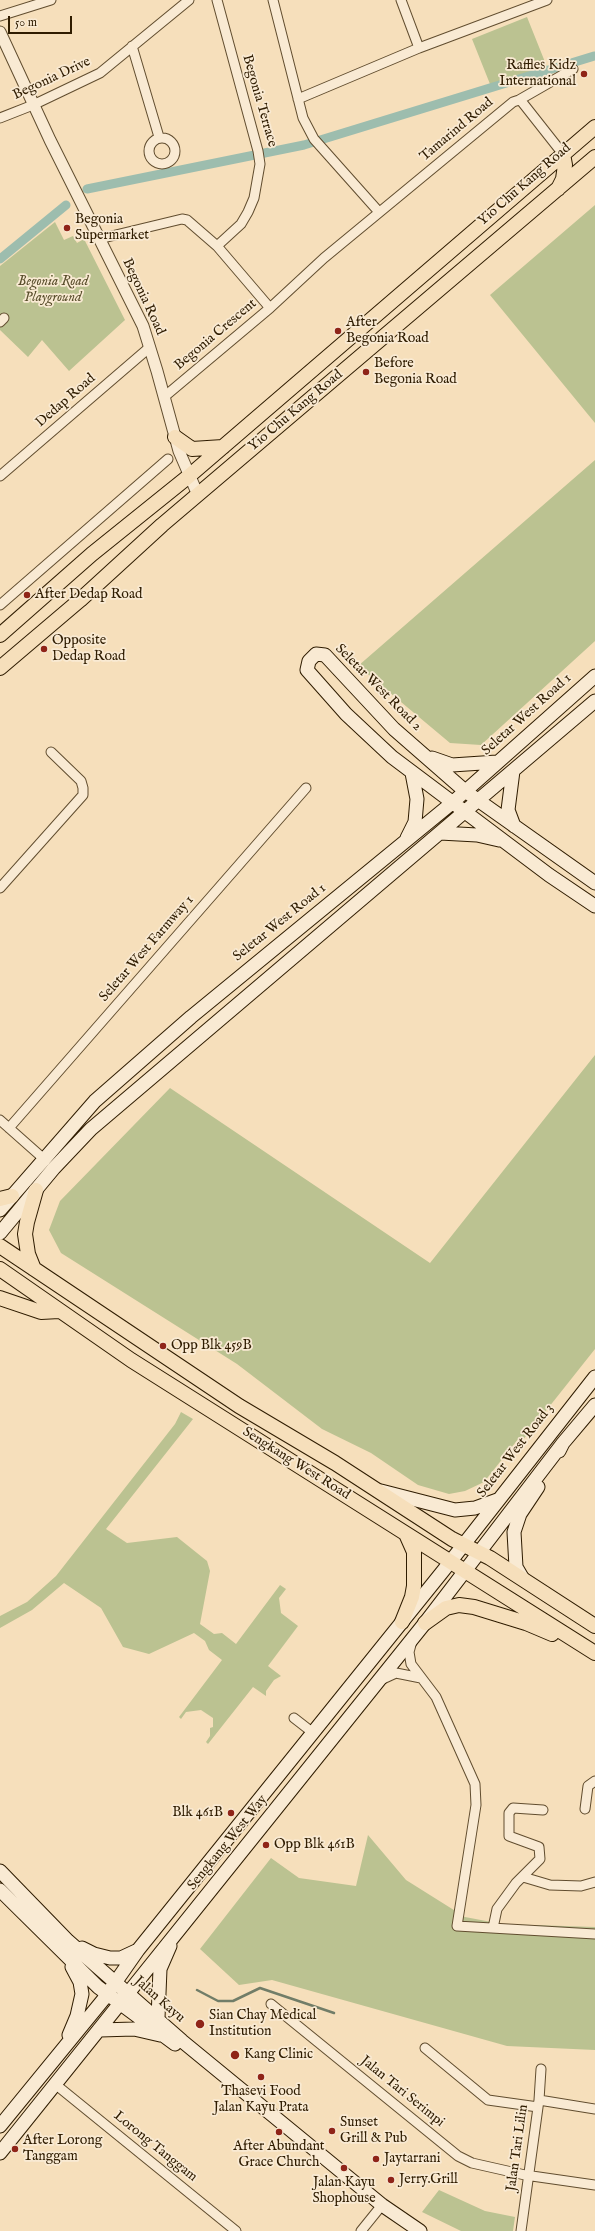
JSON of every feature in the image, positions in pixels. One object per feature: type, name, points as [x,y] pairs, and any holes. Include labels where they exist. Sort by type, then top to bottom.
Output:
[{"type":"main road","name":"Yio Chu Kang Road","points":[[0,635],[92,554],[223,447],[595,126]]},
{"type":"main road","points":[[562,154],[568,158],[578,160],[595,156]]},
{"type":"main road","points":[[558,189],[563,179],[565,165],[562,154]]},
{"type":"main road","name":"Yio Chu Kang Road","points":[[0,668],[80,600],[198,495],[595,156]]},
{"type":"main road","points":[[175,437],[192,449],[223,447]]},
{"type":"main road","name":"Seletar West Road 2","points":[[595,883],[478,800],[424,756],[362,696],[325,654],[316,654],[308,661],[307,670],[346,714],[412,773],[502,841],[595,906]]},
{"type":"main road","name":"Seletar West Road 1","points":[[0,1210],[6,1197],[25,1181],[39,1155],[95,1101],[191,1017],[452,803],[595,676]]},
{"type":"main road","points":[[0,1233],[36,1190],[91,1129],[595,701]]},
{"type":"main road","points":[[424,756],[452,765],[497,762]]},
{"type":"main road","points":[[513,771],[508,810],[514,826]]},
{"type":"main road","points":[[405,842],[415,822],[417,799],[412,773]]},
{"type":"main road","points":[[440,833],[477,835],[502,841]]},
{"type":"main road","points":[[34,1269],[28,1254],[25,1234],[36,1190]]},
{"type":"main road","name":"Sengkang West Road","points":[[0,1246],[239,1406],[379,1491],[464,1545],[523,1579],[595,1626]]},
{"type":"main road","name":"Sengkang West Road","points":[[0,1269],[144,1368],[593,1652]]},
{"type":"main road","points":[[0,1298],[41,1312],[59,1311]]},
{"type":"main road","name":"Seletar West Road 3","points":[[464,1545],[498,1499],[595,1377]]},
{"type":"main road","points":[[478,1552],[563,1443],[595,1405]]},
{"type":"main road","points":[[523,1579],[516,1566],[514,1532],[520,1514],[544,1477],[563,1443]]},
{"type":"main road","points":[[379,1491],[455,1510],[475,1508],[498,1499]]},
{"type":"main road","points":[[402,1622],[412,1597],[414,1586],[414,1552],[406,1534]]},
{"type":"main road","name":"Sengkang West Way","points":[[0,2126],[107,1995],[138,1950],[312,1732],[464,1545]]},
{"type":"main road","name":"Sengkang West Way","points":[[0,2153],[425,1623],[478,1552]]},
{"type":"main road","points":[[425,1623],[446,1608],[459,1605],[474,1606],[526,1623],[593,1652]]},
{"type":"main road","name":"Jalan Kayu","points":[[0,1871],[68,1941],[115,1982],[124,1998],[163,2035],[381,2207],[420,2231]]},
{"type":"main road","name":"Jalan Kayu","points":[[0,1890],[70,1961],[107,1995],[124,1998],[158,2018],[182,2041],[409,2231]]},
{"type":"main road","points":[[158,2018],[160,1969],[179,1928]]},
{"type":"main road","points":[[68,1941],[103,1957],[121,1958],[138,1950]]},
{"type":"main road","points":[[65,2046],[77,2016],[82,1994],[80,1982],[70,1961]]},
{"type":"main road","points":[[100,2030],[134,2029],[163,2035]]},
{"type":"street","points":[[0,16],[51,0]]},
{"type":"street","name":"Begonia Drive","points":[[0,118],[33,105],[100,73],[189,0]]},
{"type":"street","name":"Begonia Terrace","points":[[216,0],[259,155],[254,198],[248,212],[241,224],[217,246]]},
{"type":"street","points":[[274,0],[303,118],[317,142],[379,212]]},
{"type":"street","points":[[401,0],[418,48]]},
{"type":"street","points":[[298,99],[418,48],[547,0]]},
{"type":"street","name":"Begonia Road","points":[[0,32],[33,105],[143,326],[175,437],[189,476],[198,495]]},
{"type":"street","points":[[132,46],[159,137]]},
{"type":"street","name":"Tamarind Road","points":[[270,308],[324,258],[513,102],[519,100],[573,68]]},
{"type":"street","points":[[519,100],[537,119],[562,154]]},
{"type":"street","name":"Begonia Crescent","points":[[99,239],[182,219],[192,222],[217,246],[270,308],[164,397]]},
{"type":"street","name":"Dedap Road","points":[[0,476],[150,347]]},
{"type":"street","points":[[0,605],[168,459]]},
{"type":"street","points":[[0,888],[82,795],[83,788],[81,782],[51,752]]},
{"type":"street","name":"Seletar West Farmway 1","points":[[9,1128],[306,788]]},
{"type":"street","points":[[0,1120],[39,1155]]},
{"type":"street","points":[[412,1639],[409,1652],[411,1664],[436,1697],[444,1711],[475,1784],[476,1805],[457,1926],[595,1934]]},
{"type":"street","points":[[376,1684],[396,1673],[421,1678]]},
{"type":"street","points":[[294,1718],[312,1732]]},
{"type":"street","points":[[585,1809],[588,1786],[595,1782]]},
{"type":"street","points":[[493,1928],[498,1909],[523,1877],[539,1862],[540,1850],[509,1836],[509,1812],[513,1808],[543,1810]]},
{"type":"street","points":[[523,1877],[550,1885],[581,1886],[595,1882]]},
{"type":"street","name":"Jalan Tari Serimpi","points":[[271,2004],[458,2156],[472,2163],[529,2176],[595,2185]]},
{"type":"street","points":[[425,2048],[488,2100],[595,2109]]},
{"type":"street","name":"Jalan Tari Lilin","points":[[521,2231],[538,2104],[541,2069]]},
{"type":"street","name":"Lorong Tanggam","points":[[55,2084],[236,2231]]},
{"type":"street","points":[[361,2231],[381,2207]]},
{"type":"green space","points":[[527,17],[547,67],[490,84],[472,39]]},
{"type":"green space","points":[[595,205],[595,423],[490,295]]},
{"type":"green space","name":"Begonia Road Playground","points":[[55,222],[64,240],[73,236],[77,243],[84,239],[125,320],[69,371],[42,340],[28,357],[0,330],[0,266]]},
{"type":"green space","points":[[595,460],[595,641],[481,745],[450,743],[358,666]]},
{"type":"green space","points":[[595,1055],[595,1349],[522,1441],[519,1438],[484,1482],[465,1491],[449,1494],[418,1485],[371,1453],[322,1429],[237,1364],[61,1253],[49,1230],[60,1201],[170,1088],[430,1263]]},
{"type":"green space","points":[[181,1412],[193,1419],[106,1529],[127,1543],[177,1537],[207,1561],[210,1571],[200,1624],[214,1634],[222,1633],[236,1644],[280,1585],[286,1589],[279,1598],[281,1613],[298,1626],[268,1666],[281,1676],[274,1680],[266,1691],[266,1696],[253,1687],[208,1744],[206,1742],[210,1736],[210,1728],[213,1727],[213,1718],[201,1710],[186,1712],[181,1719],[179,1717],[222,1660],[209,1650],[205,1641],[194,1633],[149,1654],[123,1647],[101,1608],[64,1583],[32,1610],[0,1628],[0,1616],[27,1602],[56,1576],[175,1424]]},
{"type":"green space","points":[[368,1835],[406,1880],[465,1917],[502,1924],[595,1927],[595,2050],[507,2046],[272,1980],[239,1985],[200,1949],[271,1858],[299,1878],[356,1886]]},
{"type":"green space","points":[[439,2190],[485,2211],[515,2217],[513,2231],[461,2231],[422,2212]]},
{"type":"waterway","points":[[87,189],[304,145],[594,56]]},
{"type":"waterway","points":[[0,259],[66,205]]},
{"type":"waterway","points":[[197,1990],[218,2001],[233,2001],[260,1988],[334,2013]]},
{"type":"place","name":"Raffles Kidz International","points":[[584,74]]},
{"type":"place","name":"Begonia Supermarket","points":[[67,228]]},
{"type":"place","name":"After Begonia Road","points":[[338,331]]},
{"type":"place","name":"Before Begonia Road","points":[[366,372]]},
{"type":"place","name":"After Dedap Road","points":[[27,595]]},
{"type":"place","name":"Opposite Dedap Road","points":[[44,649]]},
{"type":"place","name":"Opp Blk 459B","points":[[163,1346]]},
{"type":"place","name":"Blk 461B","points":[[231,1813]]},
{"type":"place","name":"Opp Blk 461B","points":[[266,1845]]},
{"type":"place","name":"Sian Chay Medical Institution","points":[[200,2024]]},
{"type":"place","name":"Kang Clinic","points":[[235,2055]]},
{"type":"place","name":"Thasevi Food Jalan Kayu Prata","points":[[261,2077]]},
{"type":"place","name":"Sunset Grill & Pub","points":[[332,2131]]},
{"type":"place","name":"After Abundant Grace Church","points":[[279,2132]]},
{"type":"place","name":"After Lorong Tanggam","points":[[15,2149]]},
{"type":"place","name":"Jaytarrani","points":[[376,2159]]},
{"type":"place","name":"Jalan Kayu Shophouse","points":[[344,2168]]},
{"type":"place","name":"Jerry.Grill","points":[[391,2180]]}]
